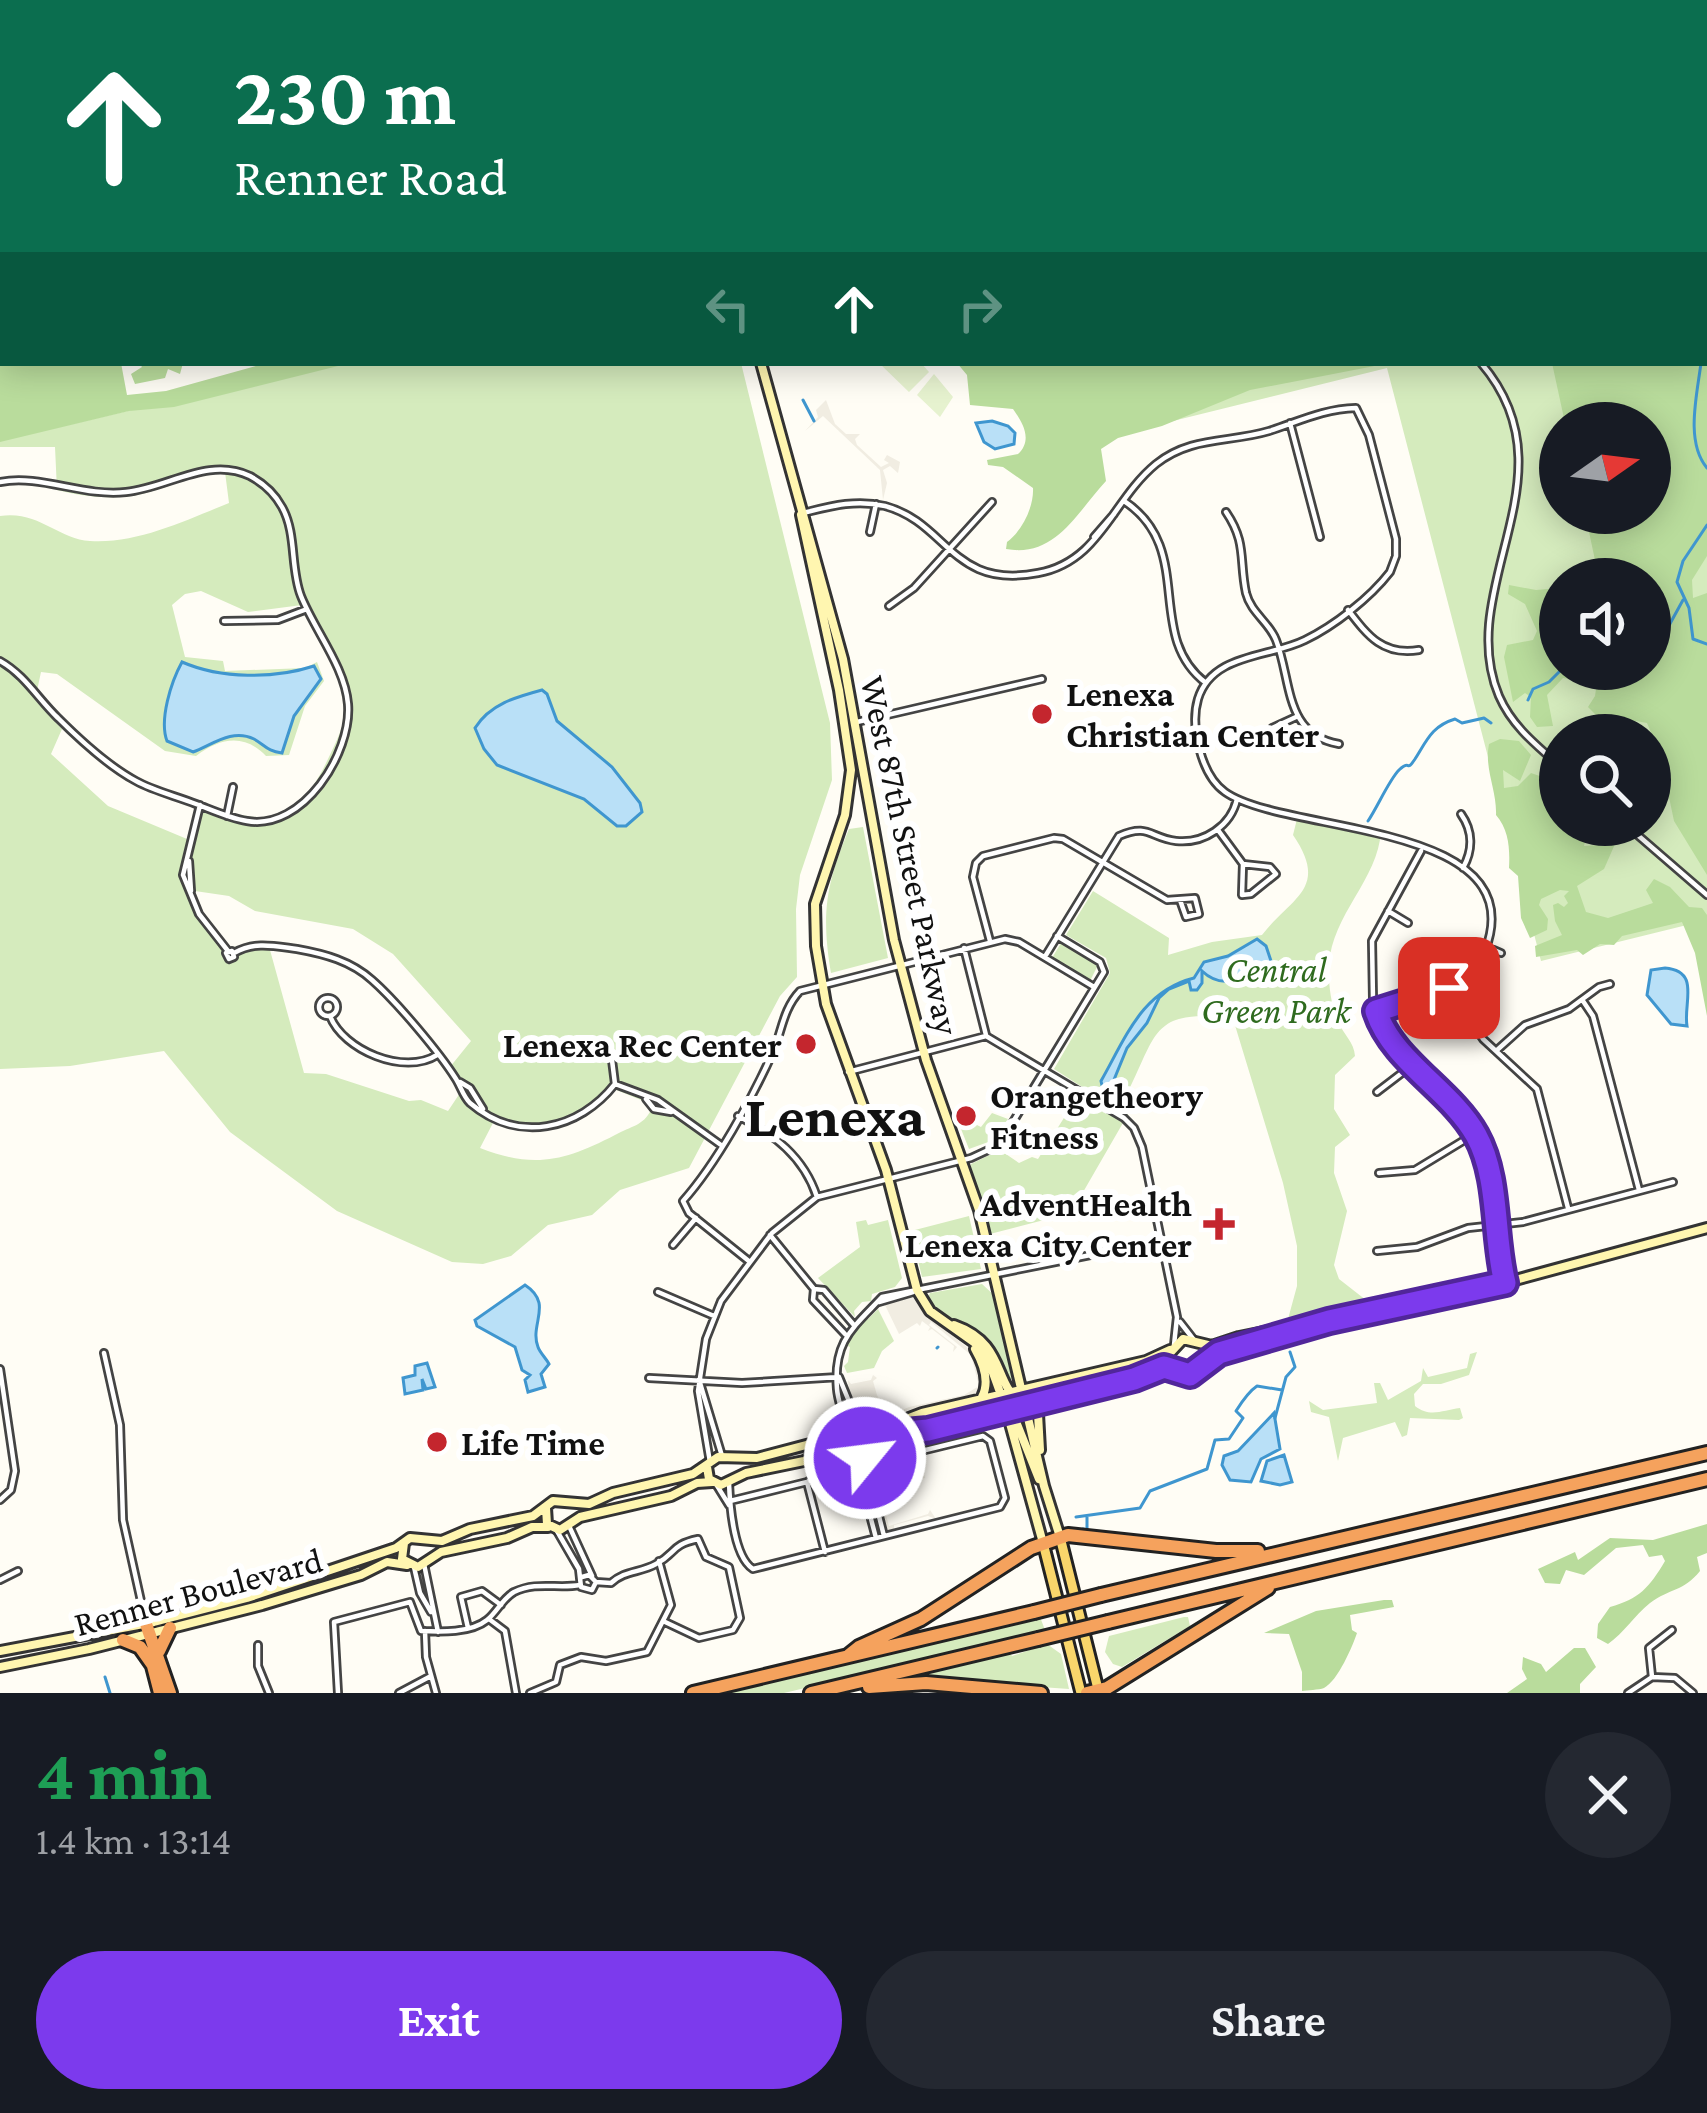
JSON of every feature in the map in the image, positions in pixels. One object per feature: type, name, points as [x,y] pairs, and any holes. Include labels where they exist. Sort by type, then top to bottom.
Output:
[{"type":"highway","points":[[693,1693],[1707,1453]]},
{"type":"highway","points":[[816,1693],[1707,1479]]},
{"type":"highway","points":[[849,1655],[908,1626],[1043,1543],[1068,1535],[1216,1551],[1283,1551]]},
{"type":"highway","points":[[1091,1692],[1279,1581]]},
{"type":"highway","points":[[155,1661],[170,1628]]},
{"type":"highway","points":[[147,1631],[160,1693]]},
{"type":"highway","points":[[123,1640],[155,1661],[170,1693]]},
{"type":"highway","points":[[838,1693],[912,1683],[1041,1693]]},
{"type":"main road","name":"West 87th Street Parkway","points":[[762,366],[802,514],[800,523],[850,724],[900,965],[924,1052],[1000,1274],[1091,1692]]},
{"type":"main road","name":"West 87th Street Parkway","points":[[850,724],[848,798],[815,904],[823,984],[848,1072],[888,1178],[916,1290],[926,1306],[983,1351],[1005,1392],[1043,1543],[1091,1692]]},
{"type":"main road","points":[[422,1539],[430,1549],[418,1564],[400,1555],[404,1543],[414,1538],[442,1541],[470,1529],[533,1516],[556,1501],[586,1505],[613,1493],[693,1474],[724,1457],[757,1458],[827,1439],[844,1429],[884,1428],[922,1412],[1146,1361],[1183,1339],[1212,1346],[1505,1283],[1707,1228]]},
{"type":"main road","points":[[547,1506],[544,1516],[553,1528],[671,1496],[697,1483],[731,1482],[746,1473],[825,1450],[848,1452],[903,1432],[928,1430],[1134,1379],[1164,1367],[1190,1375],[1219,1353],[1329,1321]]},
{"type":"main road","points":[[946,1324],[974,1346],[981,1359],[986,1386],[982,1398]]},
{"type":"main road","points":[[1196,1342],[1204,1363]]},
{"type":"main road","points":[[1172,1348],[1173,1369]]},
{"type":"main road","points":[[1005,1392],[1025,1404]]},
{"type":"main road","points":[[1042,1475],[1038,1413],[1046,1399]]},
{"type":"main road","points":[[1009,1408],[1044,1486]]},
{"type":"main road","points":[[863,1426],[868,1446]]},
{"type":"main road","points":[[844,1429],[840,1439],[848,1452]]},
{"type":"main road","points":[[724,1457],[736,1467],[731,1482]]},
{"type":"main road","points":[[709,1464],[714,1483]]},
{"type":"main road","points":[[565,1502],[573,1510],[571,1523]]},
{"type":"main road","name":"Renner Boulevard","points":[[0,1651],[170,1628],[350,1579],[387,1562],[418,1564],[441,1552],[507,1538],[532,1527],[553,1528]]},
{"type":"main road","name":"Renner Boulevard","points":[[0,1667],[123,1640],[404,1543]]},
{"type":"street","points":[[1483,366],[1507,401],[1519,456],[1514,511],[1494,602],[1493,673],[1514,722],[1539,746]]},
{"type":"street","points":[[802,514],[844,503],[876,504],[914,520],[975,568],[1020,576],[1063,565],[1092,542],[1150,469],[1181,448],[1262,433],[1324,410],[1357,408],[1370,435],[1397,547],[1388,576],[1309,638],[1228,664],[1206,683],[1196,720],[1205,765],[1218,786],[1237,799],[1382,832],[1463,868],[1480,882],[1492,922],[1487,947],[1474,968],[1449,988],[1376,1011]]},
{"type":"street","points":[[1290,423],[1320,537]]},
{"type":"street","points":[[0,482],[27,481],[94,494],[136,491],[206,470],[225,469],[252,477],[276,498],[286,516],[296,575],[307,609],[345,686],[348,719],[319,789],[295,812],[256,823],[127,776],[57,717],[20,674],[0,661]]},
{"type":"street","points":[[1124,501],[1140,513],[1160,543],[1170,581],[1175,645],[1185,663],[1206,683]]},
{"type":"street","points":[[889,606],[914,588],[992,502]]},
{"type":"street","points":[[870,532],[876,504]]},
{"type":"street","points":[[1226,512],[1241,542],[1249,602],[1273,633],[1296,716],[1316,739],[1339,744]]},
{"type":"street","points":[[224,621],[278,620],[307,609]]},
{"type":"street","points":[[1348,610],[1381,646],[1396,652],[1419,650]]},
{"type":"street","points":[[850,724],[1042,679]]},
{"type":"street","points":[[1272,728],[1296,716]]},
{"type":"street","points":[[226,815],[233,787]]},
{"type":"street","points":[[1045,957],[1114,840],[1147,830],[1182,842],[1218,830],[1230,818],[1237,799]]},
{"type":"street","points":[[200,806],[188,858],[191,891],[199,914],[231,952],[267,945],[344,962],[377,984],[483,1108],[516,1125],[552,1126],[596,1107],[615,1084],[613,1060]]},
{"type":"street","points":[[1461,814],[1471,847],[1463,868]]},
{"type":"street","points":[[1218,830],[1243,864],[1242,896],[1276,874],[1270,867],[1243,864]]},
{"type":"street","points":[[990,941],[972,872],[976,862],[983,856],[1059,838],[1162,897],[1180,900]]},
{"type":"street","points":[[1650,846],[1707,895]]},
{"type":"street","points":[[1422,849],[1378,926],[1371,952],[1376,1011],[1392,1040],[1475,1133],[1489,1175],[1505,1283]]},
{"type":"street","points":[[1388,910],[1408,923]]},
{"type":"street","points":[[709,1464],[699,1403],[704,1350],[714,1316],[749,1262],[770,1235],[818,1198],[963,1160],[999,1145],[1104,972],[1102,964],[1058,936]]},
{"type":"street","points":[[749,1262],[695,1218],[683,1201],[698,1185],[738,1116],[800,991],[1012,939],[1095,988]]},
{"type":"street","points":[[1487,947],[1502,953]]},
{"type":"street","points":[[964,948],[986,1036]]},
{"type":"street","points":[[1496,1051],[1525,1025],[1610,984]]},
{"type":"street","points":[[1449,988],[1476,1031],[1537,1089],[1568,1209]]},
{"type":"street","points":[[1583,1000],[1593,1016],[1639,1190]]},
{"type":"street","points":[[330,1016],[339,1034],[354,1046],[407,1064],[436,1055]]},
{"type":"street","points":[[848,1072],[986,1036],[1124,1118],[1142,1147],[1177,1317],[1172,1348]]},
{"type":"street","points":[[1377,1092],[1415,1063]]},
{"type":"street","points":[[615,1084],[658,1100],[721,1145]]},
{"type":"street","points":[[738,1116],[777,1139],[794,1156],[818,1198]]},
{"type":"street","points":[[1378,1173],[1423,1166],[1475,1133]]},
{"type":"street","points":[[1377,1251],[1417,1247],[1457,1232],[1673,1182]]},
{"type":"street","points":[[673,1245],[695,1218]]},
{"type":"street","points":[[770,1235],[814,1289],[813,1300],[846,1336]]},
{"type":"street","points":[[844,1429],[836,1385],[846,1336],[878,1302],[1161,1240]]},
{"type":"street","points":[[814,1289],[824,1290],[854,1324]]},
{"type":"street","points":[[658,1292],[714,1316]]},
{"type":"street","points":[[1177,1317],[1196,1342]]},
{"type":"street","points":[[104,1353],[120,1425],[123,1520],[147,1631]]},
{"type":"street","points":[[0,1369],[3,1422],[15,1471],[11,1490],[0,1500]]},
{"type":"street","points":[[650,1378],[700,1383],[839,1377]]},
{"type":"street","points":[[839,1377],[863,1426]]},
{"type":"street","points":[[700,1383],[724,1457]]},
{"type":"street","points":[[901,1456],[903,1432]]},
{"type":"street","points":[[731,1482],[731,1511],[750,1569],[1004,1504],[987,1438],[901,1456],[883,1475],[866,1481],[851,1484],[818,1473]]},
{"type":"street","points":[[868,1446],[866,1481],[880,1537]]},
{"type":"street","points":[[848,1452],[866,1481]]},
{"type":"street","points":[[812,1457],[818,1473]]},
{"type":"street","points":[[730,1501],[807,1482],[818,1473]]},
{"type":"street","points":[[807,1482],[825,1552]]},
{"type":"street","points":[[714,1483],[731,1511]]},
{"type":"street","points":[[553,1528],[590,1590],[594,1579],[571,1523]]},
{"type":"street","points":[[338,1693],[334,1622],[410,1602],[418,1628],[438,1632],[468,1628],[483,1624],[512,1593],[548,1583],[559,1588],[594,1579],[611,1583],[621,1573],[659,1562],[677,1544],[698,1539],[706,1557],[729,1567],[741,1612],[733,1630],[699,1639],[663,1621]]},
{"type":"street","points":[[530,1693],[556,1682],[560,1665],[581,1657],[606,1660],[647,1652],[670,1605],[659,1562]]},
{"type":"street","points":[[418,1564],[421,1593],[435,1616],[438,1632]]},
{"type":"street","points":[[0,1580],[18,1571]]},
{"type":"street","points":[[468,1628],[461,1597],[482,1591],[501,1605]]},
{"type":"street","points":[[489,1618],[505,1631],[516,1693]]},
{"type":"street","points":[[1652,1677],[1649,1648],[1672,1630]]},
{"type":"street","points":[[425,1631],[436,1693]]},
{"type":"street","points":[[258,1645],[258,1666],[269,1693]]},
{"type":"street","points":[[399,1693],[431,1676]]},
{"type":"street","points":[[1628,1693],[1652,1677],[1675,1678],[1693,1693]]},
{"type":"green space","points":[[0,366],[122,366],[127,395],[166,391],[256,366],[338,366],[174,407],[129,411],[0,442]]},
{"type":"green space","points":[[182,366],[180,374],[168,369],[165,378],[135,384],[131,374],[142,367]]},
{"type":"green space","points":[[318,366],[742,366],[830,723],[832,780],[800,875],[797,977],[780,996],[689,1168],[620,1190],[592,1215],[548,1225],[511,1256],[483,1264],[452,1262],[337,1211],[230,1132],[164,1051],[70,1066],[0,1069],[0,516],[26,517],[79,539],[108,541],[161,530],[229,503],[225,472],[131,496],[99,497],[57,490],[55,447],[0,447],[0,441]],"holes":[[[201,591],[248,612],[302,605],[339,674],[346,706],[328,759],[304,797],[291,808],[277,815],[244,816],[202,803],[187,839],[108,806],[51,754],[62,729],[35,700],[41,672],[57,674],[165,751],[196,756],[214,745],[241,741],[266,756],[289,755],[305,706],[324,681],[317,662],[305,668],[225,671],[223,661],[185,657],[172,605],[185,594]],[[195,891],[229,896],[255,911],[353,929],[393,954],[471,1041],[450,1067],[363,969],[334,954],[266,941],[228,948],[202,912]],[[270,950],[333,962],[366,980],[411,1027],[460,1093],[448,1111],[326,1074],[304,1073]],[[614,1089],[641,1100],[651,1110],[636,1125],[597,1144],[565,1156],[533,1160],[480,1148],[494,1121],[528,1129],[560,1126],[589,1113]]]},
{"type":"green space","points":[[882,366],[924,366],[929,372],[909,392]]},
{"type":"green space","points":[[960,366],[1374,366],[1250,390],[1162,426],[1118,438],[1101,449],[1106,481],[1075,519],[1052,540],[1023,550],[1006,549],[1007,542],[1026,518],[1033,488],[1003,467],[988,465],[987,460],[1018,454],[1025,443],[1023,426],[1013,409],[970,405],[967,375]]},
{"type":"green space","points":[[1073,366],[1707,366],[1707,982],[1691,924],[1541,961],[1387,368],[1092,441]]},
{"type":"green space","points":[[1553,366],[1707,366],[1707,556],[1692,580],[1693,598],[1707,593],[1707,875],[1674,821],[1671,714],[1595,714],[1588,707],[1596,690],[1671,690],[1671,558],[1595,558],[1589,534],[1671,534],[1671,402],[1560,402]]},
{"type":"green space","points":[[934,374],[953,397],[940,417],[917,395]]},
{"type":"green space","points":[[1509,585],[1539,590],[1539,690],[1552,690],[1547,695],[1551,714],[1539,714],[1539,727],[1530,717],[1531,697],[1525,693],[1513,702],[1504,657],[1507,645],[1533,640],[1537,631],[1525,604],[1508,594]]},
{"type":"green space","points":[[1500,739],[1519,741],[1531,755],[1520,781],[1503,770],[1504,788],[1518,786],[1531,773],[1539,776],[1539,846],[1614,846],[1604,869],[1577,886],[1586,912],[1608,918],[1653,903],[1646,890],[1654,879],[1670,887],[1689,907],[1702,908],[1707,915],[1707,1016],[1695,953],[1682,922],[1622,936],[1614,945],[1600,944],[1583,955],[1577,950],[1536,957],[1535,946],[1562,935],[1553,905],[1564,907],[1569,891],[1541,899],[1547,930],[1530,938],[1521,918],[1518,876],[1509,868],[1508,840],[1496,815],[1489,744]]},
{"type":"green space","name":"Central Green Park","points":[[1298,815],[1381,831],[1372,865],[1338,929],[1329,972],[1336,1016],[1355,1056],[1335,1075],[1334,1109],[1350,1135],[1335,1147],[1334,1173],[1347,1211],[1334,1265],[1339,1279],[1371,1304],[1288,1319],[1297,1286],[1297,1246],[1283,1183],[1234,1022],[1228,1018],[1184,1018],[1160,1030],[1127,1094],[1131,1109],[1071,1213],[990,1234],[971,1164],[1000,1150],[1019,1163],[1038,1159],[1074,1102],[1065,1090],[1081,1099],[1087,1090],[1054,1069],[1110,973],[1106,958],[1066,935],[1093,891],[1169,938],[1168,955],[1262,935],[1307,880],[1308,868],[1293,835]]},
{"type":"green space","points":[[863,827],[888,958],[831,973],[826,916],[831,883],[849,829]]},
{"type":"green space","points":[[1061,943],[1098,965],[1090,981],[1052,958]]},
{"type":"green space","points":[[992,1113],[1008,1119],[991,1141],[969,1149],[961,1129],[981,1127]]},
{"type":"green space","points":[[969,1216],[981,1269],[922,1277],[911,1231]]},
{"type":"green space","points":[[866,1220],[868,1225],[888,1220],[902,1278],[895,1287],[862,1302],[855,1317],[818,1278],[860,1247],[856,1222]]},
{"type":"green space","points":[[982,1284],[995,1296],[1013,1379],[1008,1380],[981,1337],[927,1300],[930,1293]]},
{"type":"green space","points":[[878,1309],[894,1341],[882,1351],[874,1368],[847,1373],[844,1366],[850,1347],[846,1345],[861,1319]]},
{"type":"green space","points":[[1477,1352],[1469,1375],[1423,1384],[1414,1394],[1415,1406],[1421,1410],[1460,1408],[1463,1418],[1410,1418],[1407,1435],[1402,1437],[1395,1422],[1343,1438],[1338,1461],[1329,1417],[1311,1412],[1309,1401],[1323,1410],[1377,1403],[1374,1383],[1380,1383],[1388,1400],[1421,1381],[1423,1368],[1428,1377],[1467,1368],[1470,1354]]},
{"type":"green space","points":[[992,1403],[923,1427],[901,1429],[899,1424]]},
{"type":"green space","points":[[1707,1524],[1707,1553],[1697,1557],[1700,1571],[1688,1583],[1650,1603],[1608,1644],[1597,1638],[1598,1624],[1610,1607],[1648,1585],[1665,1561],[1662,1555],[1649,1557],[1643,1545],[1616,1548],[1584,1575],[1566,1570],[1560,1584],[1545,1583],[1538,1569],[1575,1552],[1578,1560],[1610,1538],[1653,1540]]},
{"type":"green space","points":[[1392,1600],[1394,1607],[1350,1615],[1355,1639],[1340,1671],[1322,1689],[1302,1691],[1302,1672],[1289,1634],[1264,1633],[1316,1611]]},
{"type":"green space","points":[[1040,1617],[1045,1630],[1037,1633],[784,1693],[721,1693]]},
{"type":"green space","points":[[1184,1617],[1190,1626],[1122,1667],[1113,1664],[1105,1652],[1109,1636]]},
{"type":"green space","points":[[1047,1644],[1061,1654],[1069,1689],[910,1678],[1012,1656]]},
{"type":"green space","points":[[1574,1648],[1585,1648],[1596,1667],[1580,1684],[1580,1693],[1507,1693],[1527,1679],[1523,1657],[1541,1664],[1546,1672]]},
{"type":"shaded area","points":[[826,400],[835,424],[846,434],[860,434],[857,445],[881,467],[889,463],[884,460],[887,455],[900,462],[898,473],[890,466],[883,470],[887,483],[883,500],[880,470],[823,416],[805,431]]},
{"type":"shaded area","points":[[912,1297],[933,1321],[976,1354],[982,1391],[908,1410],[878,1425],[862,1420],[855,1415],[848,1380],[851,1384],[871,1380],[873,1375],[877,1378],[873,1381],[877,1395],[886,1403],[872,1419],[876,1421],[909,1407],[964,1395],[979,1386],[971,1355],[931,1322],[957,1347],[953,1352],[954,1346],[932,1329],[928,1331],[930,1327],[922,1321],[899,1334],[885,1305]]},
{"type":"shaded area","points":[[916,1456],[921,1457],[925,1478],[921,1479],[920,1462],[908,1464],[880,1494],[889,1526],[930,1510],[936,1519],[928,1516],[894,1525],[894,1531],[887,1532],[874,1483],[890,1479],[900,1465],[897,1462],[915,1461]]},
{"type":"water","points":[[992,421],[1015,433],[1014,444],[995,449],[984,442],[976,423]]},
{"type":"water","points":[[182,662],[213,672],[248,675],[314,666],[321,679],[294,716],[282,753],[238,735],[193,752],[167,741],[165,732],[167,701]]},
{"type":"water","points":[[542,690],[557,721],[612,767],[640,803],[642,812],[626,826],[617,826],[584,799],[497,765],[484,749],[475,728],[481,720],[504,703]]},
{"type":"water","points":[[1257,939],[1266,946],[1273,967],[1270,973],[1219,981],[1202,971],[1197,990],[1191,990],[1189,981],[1169,989],[1127,1048],[1111,1087],[1103,1090],[1101,1081],[1148,1005],[1161,993],[1176,984],[1194,978],[1204,962],[1228,956]]},
{"type":"water","points":[[1651,970],[1676,970],[1687,982],[1687,1026],[1671,1024],[1647,995]]},
{"type":"water","points":[[525,1285],[538,1299],[536,1339],[549,1364],[541,1374],[545,1387],[528,1392],[525,1380],[530,1375],[522,1370],[515,1347],[477,1326],[475,1320]]},
{"type":"water","points":[[427,1363],[435,1387],[426,1389],[422,1379],[423,1390],[405,1394],[403,1378],[415,1375],[415,1366]]},
{"type":"water","points":[[1274,1413],[1280,1449],[1261,1459],[1251,1482],[1230,1480],[1222,1465],[1224,1456],[1238,1451]]},
{"type":"water","points":[[1284,1455],[1292,1482],[1261,1481],[1267,1461]]},
{"type":"waterway","points":[[1701,366],[1694,432],[1707,468]]},
{"type":"waterway","points":[[803,400],[814,421]]},
{"type":"waterway","points":[[1707,525],[1683,561],[1677,582],[1689,608],[1693,639],[1707,644]]},
{"type":"waterway","points":[[1671,622],[1683,600]]},
{"type":"waterway","points":[[1528,700],[1539,686]]},
{"type":"waterway","points":[[1368,821],[1395,775],[1412,763],[1435,730],[1455,719],[1462,723],[1484,718],[1491,723]]},
{"type":"waterway","points":[[1275,1418],[1286,1377],[1295,1367],[1290,1352]]},
{"type":"waterway","points":[[1076,1517],[1140,1508],[1150,1491],[1207,1469],[1215,1440],[1229,1439],[1243,1418],[1236,1411],[1251,1391],[1257,1386],[1282,1390]]},
{"type":"waterway","points":[[1083,1529],[1087,1530],[1087,1517]]},
{"type":"waterway","points":[[105,1677],[110,1693]]},
{"type":"place","name":"Lenexa Christian Center","points":[[1042,714]]},
{"type":"place","name":"Lenexa Rec Center","points":[[806,1044]]},
{"type":"place","name":"Orangetheory Fitness","points":[[966,1116]]},
{"type":"place","name":"AdventHealth Lenexa City Center","points":[[1219,1224]]},
{"type":"place","name":"Life Time","points":[[437,1442]]},
{"type":"district","name":"Lenexa","points":[[835,1115]]},
{"type":"route","points":[[865,1458],[869,1444],[887,1435],[928,1430],[1134,1379],[1164,1367],[1190,1375],[1219,1353],[1329,1321],[1505,1283],[1481,1144],[1468,1122],[1392,1040],[1376,1011],[1449,988]]}]
